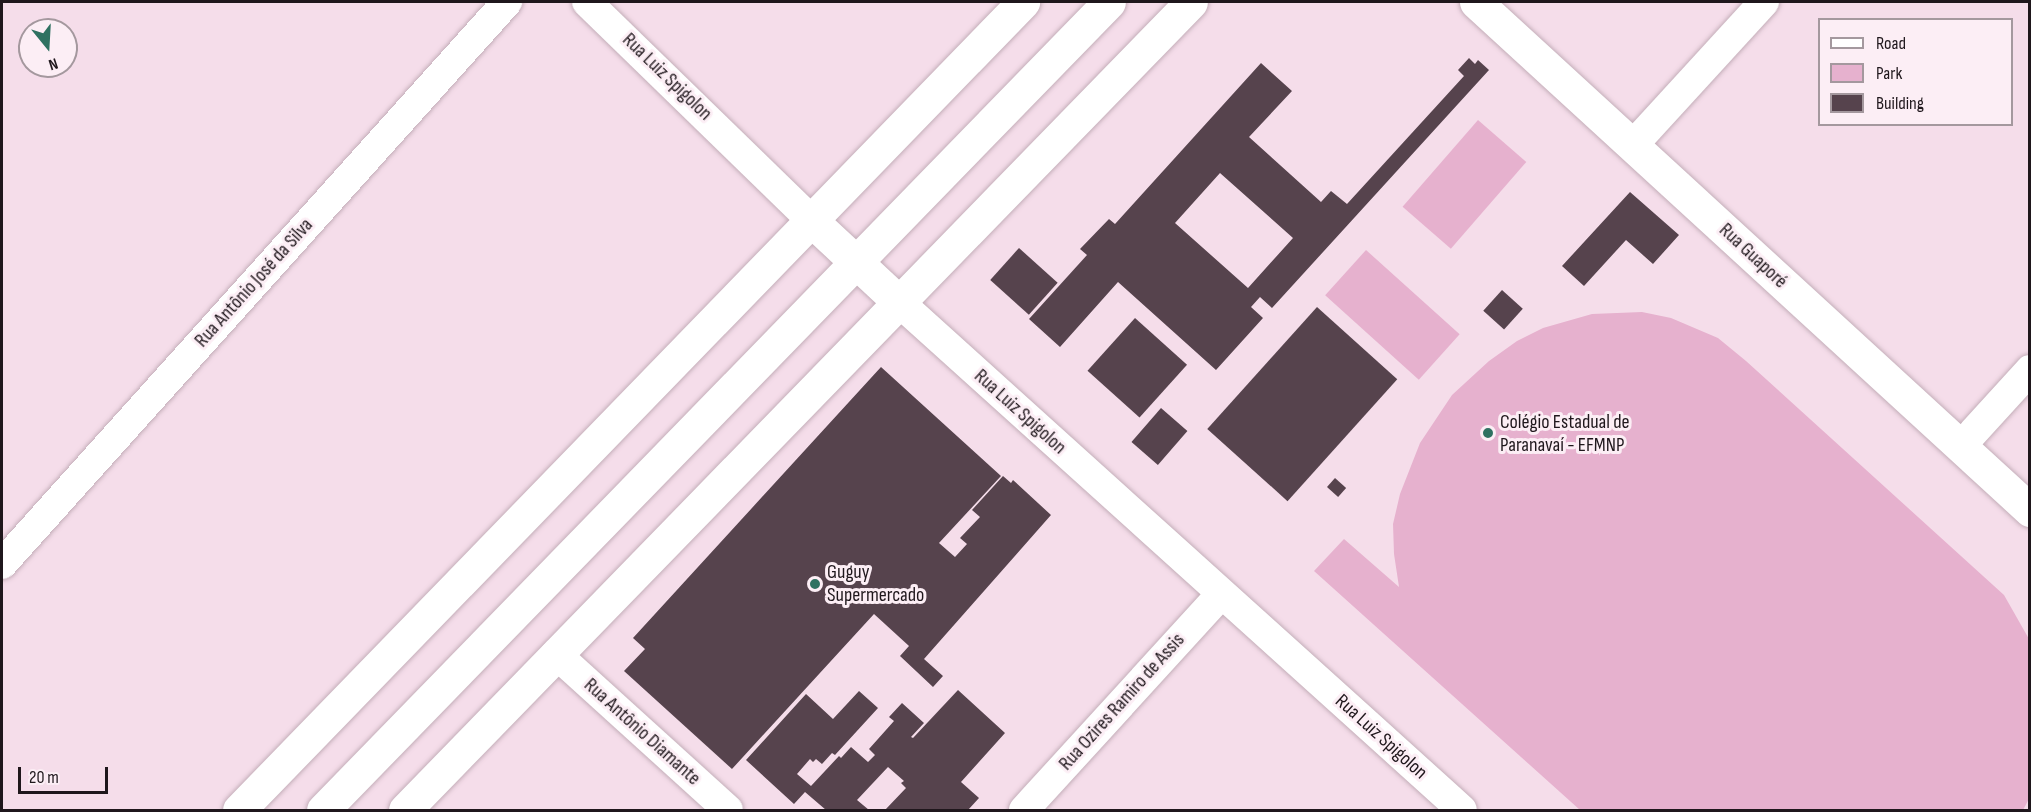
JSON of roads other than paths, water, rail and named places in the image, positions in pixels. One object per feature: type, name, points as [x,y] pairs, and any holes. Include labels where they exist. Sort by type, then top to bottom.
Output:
[{"type":"street","name":"Rua Antônio José da Silva","points":[[2,564],[507,2]]},
{"type":"street","name":"Rua Luiz Spigolon","points":[[587,2],[811,220],[899,302],[1462,810]]},
{"type":"street","points":[[239,810],[1023,2]]},
{"type":"street","points":[[323,810],[1109,2]]},
{"type":"street","points":[[405,810],[1191,2]]},
{"type":"street","name":"Rua Guaporé","points":[[1476,2],[2030,510]]},
{"type":"street","points":[[1633,145],[1764,2]]},
{"type":"street","points":[[1960,447],[2030,370]]},
{"type":"street","name":"Rua Ozires Ramiro de Assis","points":[[1024,810],[1221,594]]},
{"type":"street","name":"Rua Antônio Diamante","points":[[556,654],[728,810]]},
{"type":"place","name":"Colégio Estadual de Paranavaí - EFMNP","points":[[1488,433]]},
{"type":"place","name":"Guguy Supermercado","points":[[815,584]]}]
